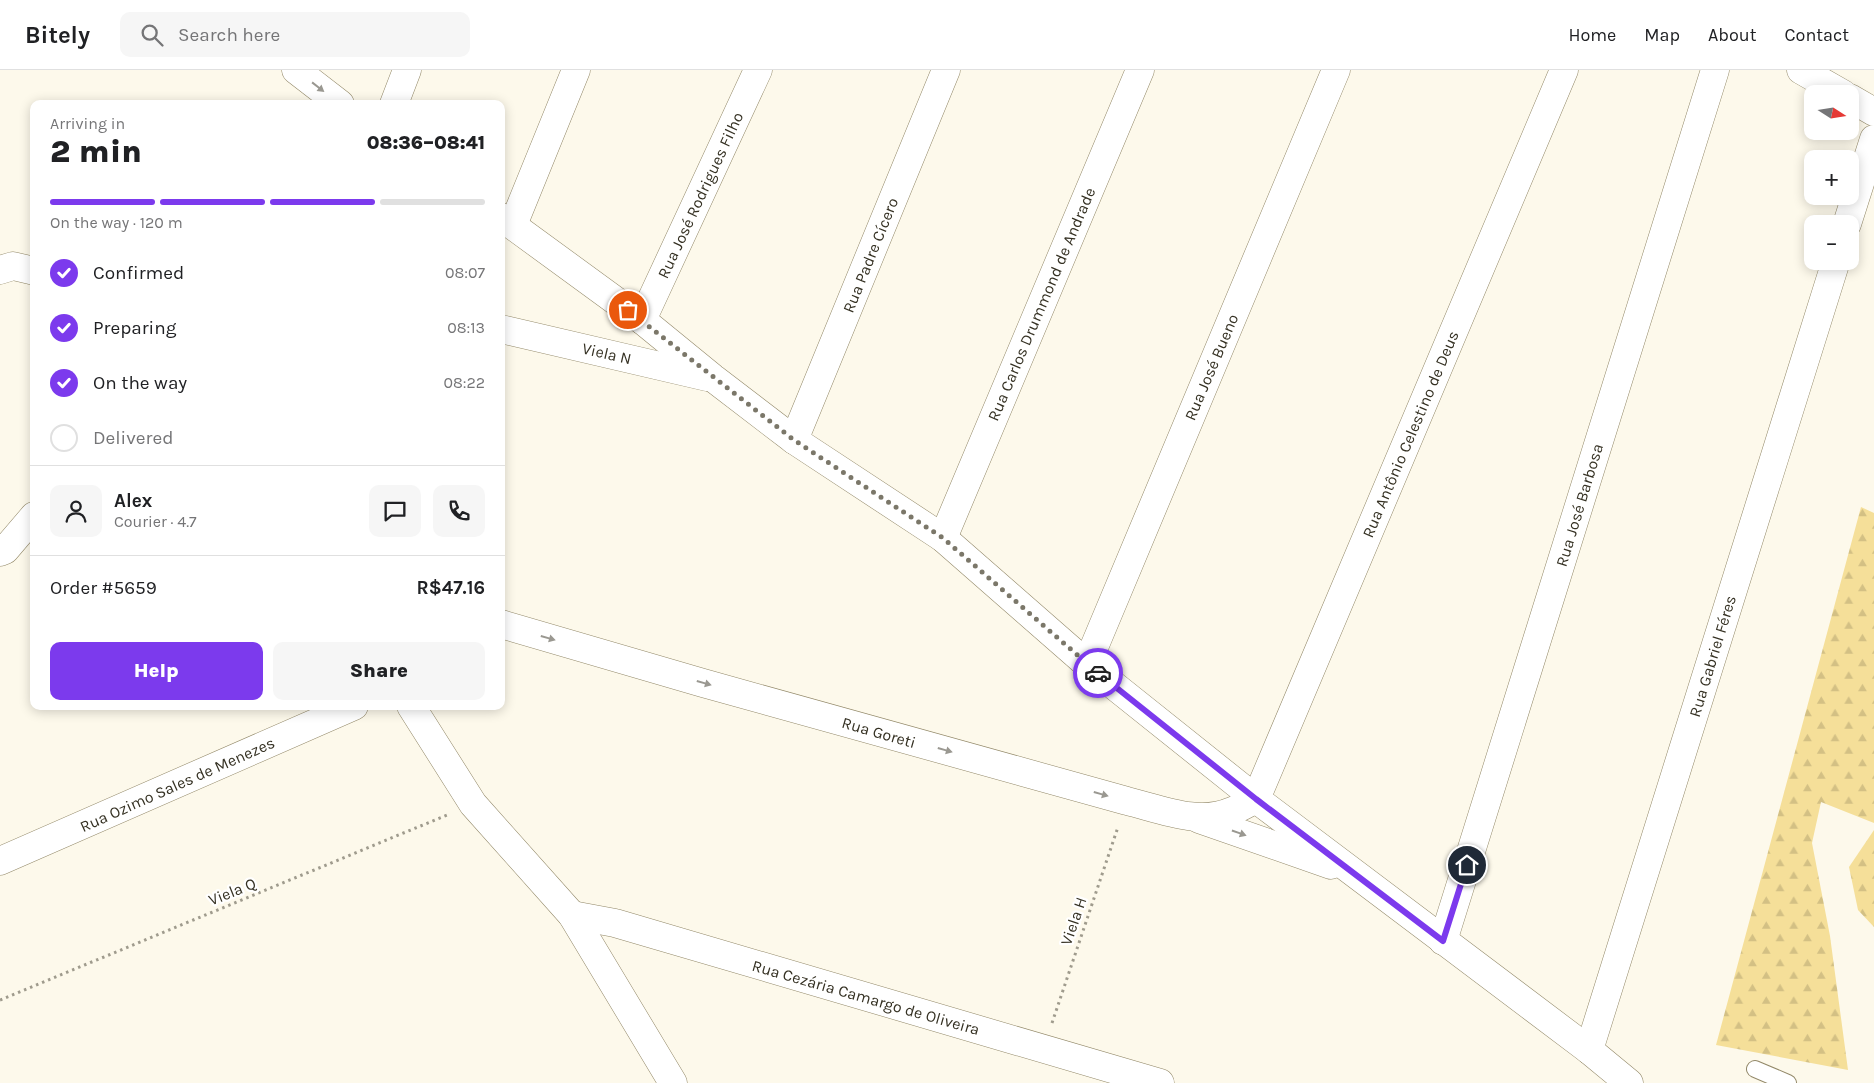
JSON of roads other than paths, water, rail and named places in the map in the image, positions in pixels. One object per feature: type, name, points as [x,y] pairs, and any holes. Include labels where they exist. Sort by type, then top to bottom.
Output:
[{"type":"street","points":[[296,70],[335,100]]},
{"type":"street","points":[[396,100],[407,70]]},
{"type":"street","points":[[576,70],[507,221],[642,320],[713,378],[794,440],[943,538],[1087,664],[1256,799],[1589,1050],[1628,1083]]},
{"type":"street","name":"Rua José Rodrigues Filho","points":[[642,320],[758,70]]},
{"type":"street","name":"Rua Padre Cícero","points":[[794,440],[946,70]]},
{"type":"street","name":"Rua Carlos Drummond de Andrade","points":[[943,538],[1140,70]]},
{"type":"street","name":"Rua José Bueno","points":[[1087,664],[1336,70]]},
{"type":"street","name":"Rua Antônio Celestino de Deus","points":[[1256,799],[1564,70]]},
{"type":"street","name":"Rua José Barbosa","points":[[1443,941],[1715,70]]},
{"type":"street","points":[[1801,70],[1827,85]]},
{"type":"street","points":[[1859,103],[1874,112]]},
{"type":"street","points":[[1850,215],[1874,139]]},
{"type":"street","points":[[0,270],[13,266],[30,270]]},
{"type":"street","name":"Rua Gabriel Féres","points":[[1589,1050],[1833,270]]},
{"type":"street","name":"Viela N","points":[[505,330],[713,378]]},
{"type":"street","points":[[0,552],[5,550],[30,521]]},
{"type":"street","name":"Rua Goreti","points":[[505,625],[1127,801],[1192,817],[1216,816],[1231,812],[1256,799]]},
{"type":"street","name":"Rua Ozimo Sales de Menezes","points":[[0,861],[345,710]]},
{"type":"street","points":[[414,710],[473,804],[572,915],[673,1083]]},
{"type":"street","points":[[1192,817],[1353,872]]},
{"type":"street","name":"Rua Cezária Camargo de Oliveira","points":[[572,915],[615,923],[1160,1083]]},
{"type":"lane","points":[[1755,1069],[1788,1083]]}]
